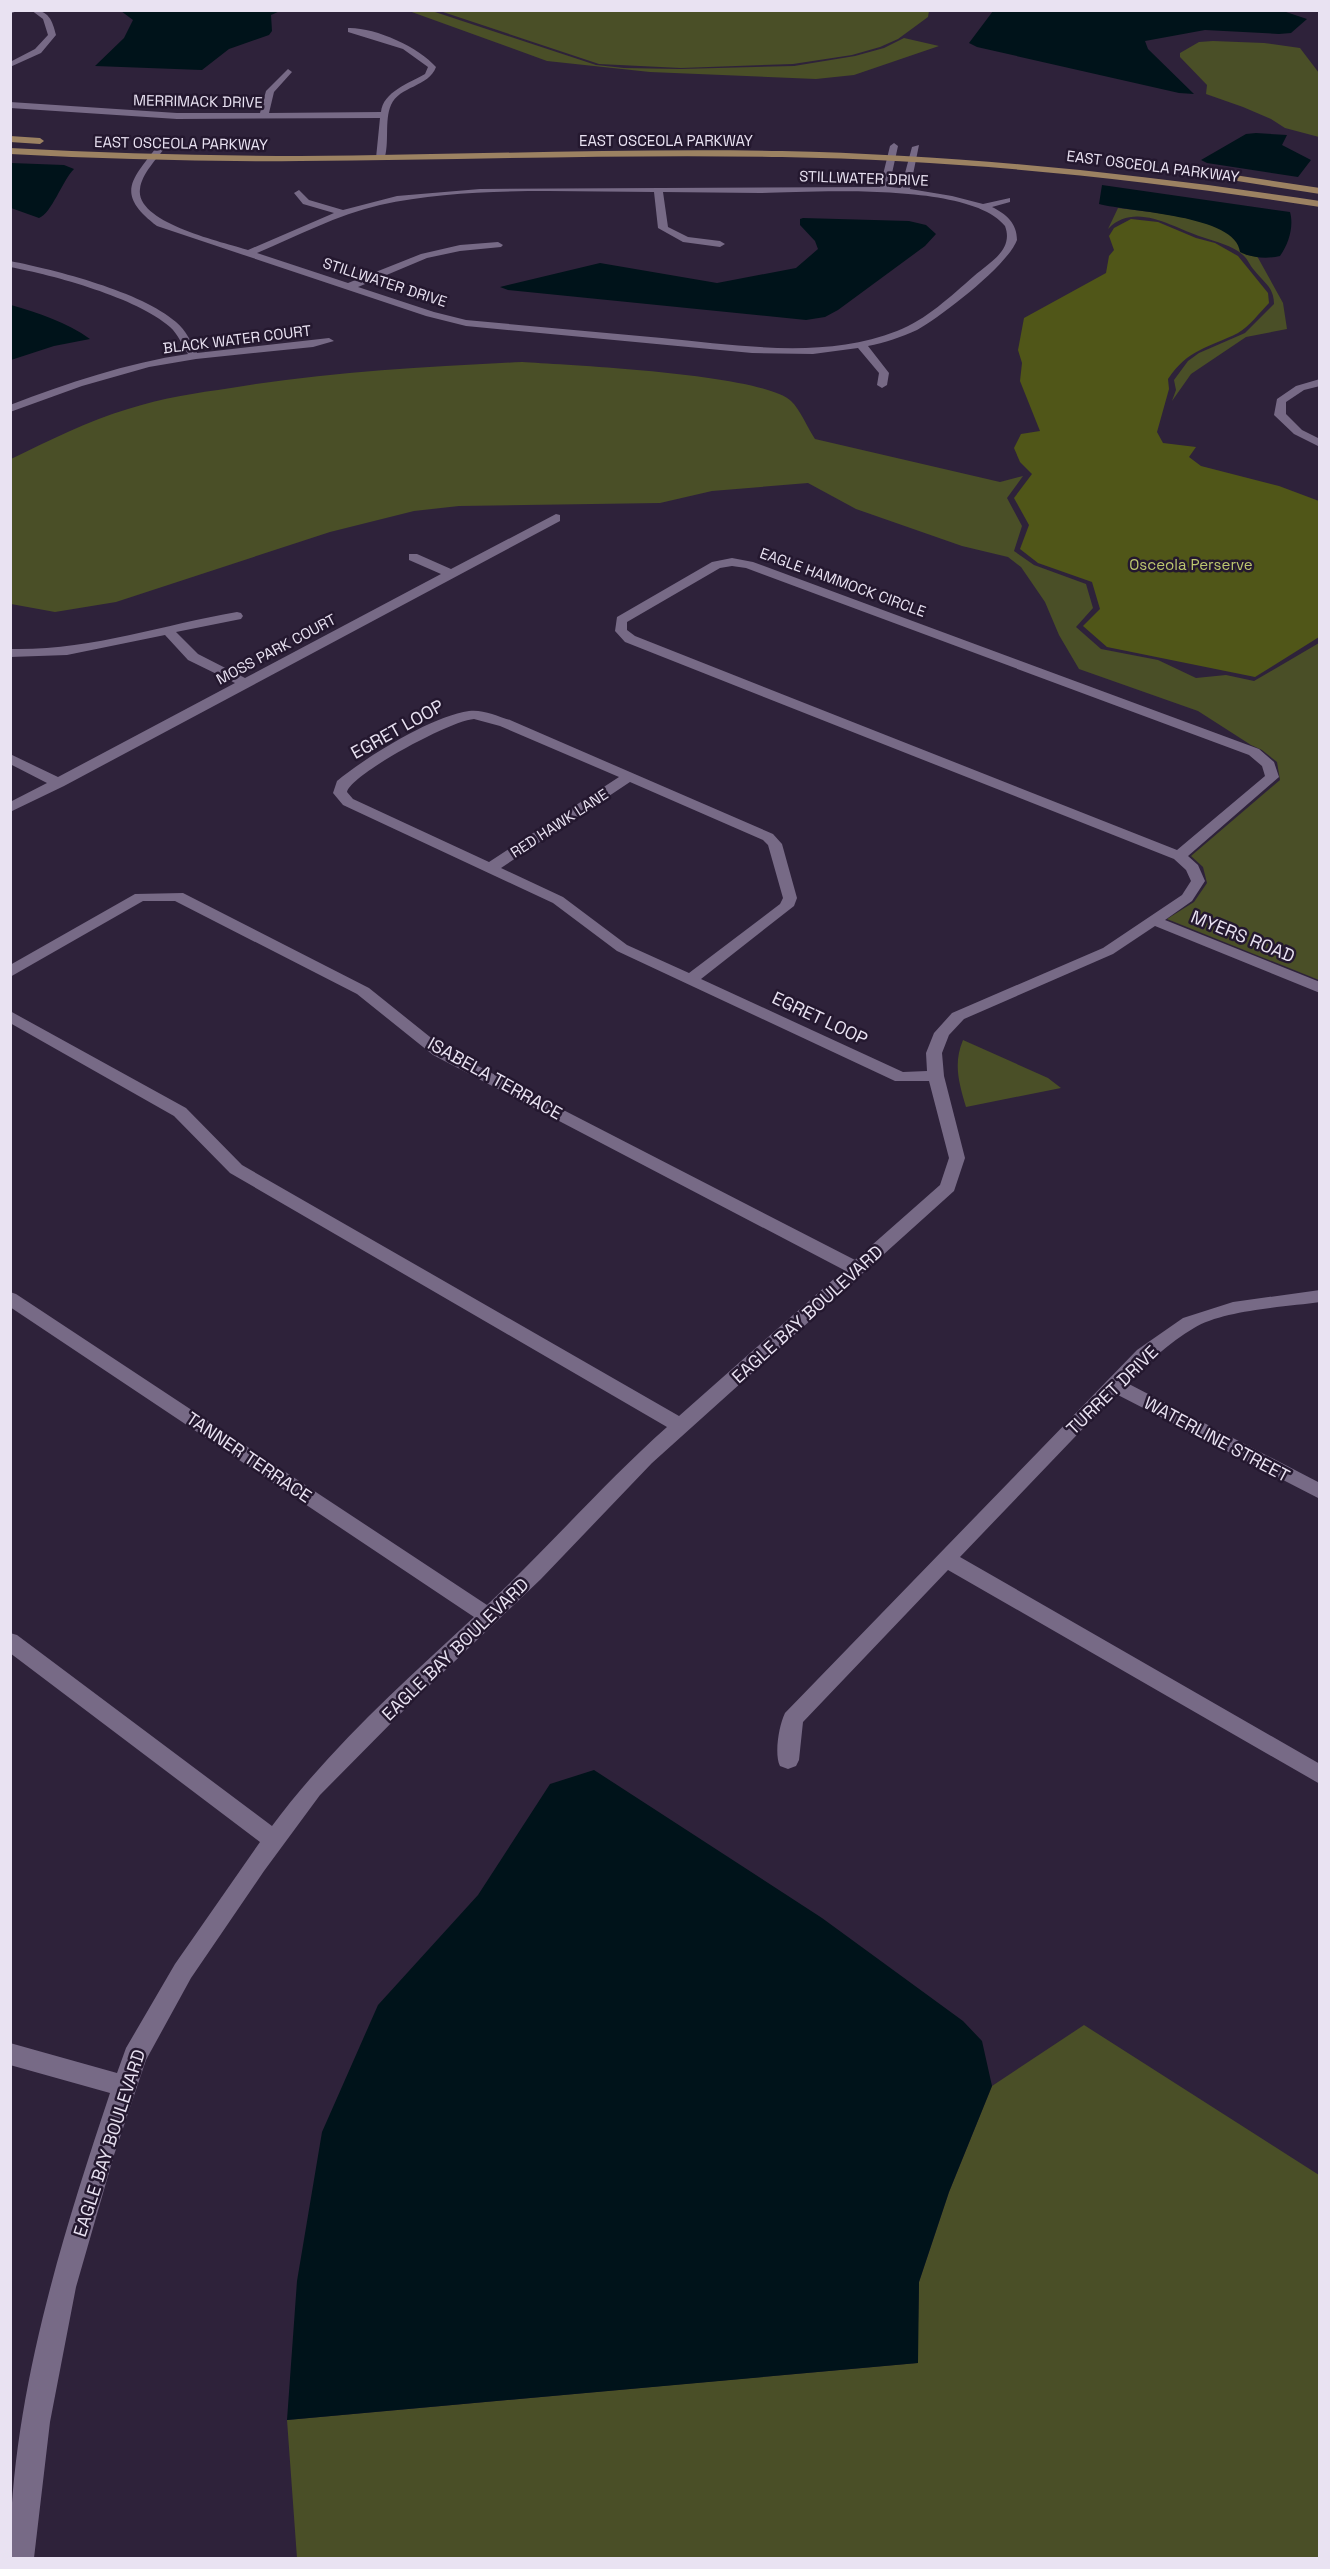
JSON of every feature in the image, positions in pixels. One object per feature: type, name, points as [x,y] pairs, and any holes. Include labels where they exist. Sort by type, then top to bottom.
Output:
[{"type":"main road","points":[[10,139],[50,141]]},
{"type":"main road","points":[[882,145],[927,148]]},
{"type":"main road","name":"EAST OSCEOLA PARKWAY","points":[[150,146],[166,146]]},
{"type":"main road","points":[[371,146],[394,146]]},
{"type":"main road","name":"EAST OSCEOLA PARKWAY","points":[[10,151],[153,158],[716,154],[913,158],[1142,178],[1320,204]]},
{"type":"main road","name":"EAST OSCEOLA PARKWAY","points":[[1206,174],[1320,191]]},
{"type":"street","points":[[10,65],[38,51],[52,35],[47,18],[35,10]]},
{"type":"street","points":[[351,30],[377,37],[423,57],[432,67],[429,75],[393,96],[386,105],[381,158]]},
{"type":"street","points":[[264,116],[270,91],[288,72]]},
{"type":"street","name":"MERRIMACK DRIVE","points":[[10,105],[110,113],[264,116],[385,115]]},
{"type":"street","name":"STILLWATER DRIVE","points":[[166,146],[153,158],[134,190],[134,200],[144,213],[160,224],[430,314],[466,323],[759,350],[813,351],[862,346],[913,328],[1003,257],[1012,246],[1013,231],[1009,222],[983,207],[955,199],[904,192],[658,189],[473,191],[394,200],[342,213],[249,253]]},
{"type":"street","points":[[884,191],[894,146]]},
{"type":"street","points":[[904,192],[916,147]]},
{"type":"street","points":[[658,189],[663,228],[686,240],[720,244]]},
{"type":"street","points":[[299,193],[306,202],[342,213]]},
{"type":"street","points":[[983,207],[1007,200]]},
{"type":"street","points":[[350,286],[424,256],[460,248],[498,245]]},
{"type":"street","points":[[10,264],[55,274],[150,309],[174,324],[194,356]]},
{"type":"street","name":"BLACK WATER COURT","points":[[10,409],[58,390],[122,371],[194,356],[303,347],[329,341]]},
{"type":"street","points":[[862,346],[884,373],[882,385]]},
{"type":"street","points":[[1320,382],[1300,388],[1281,401],[1280,415],[1298,432],[1320,444]]},
{"type":"street","name":"MOSS PARK COURT","points":[[10,808],[556,518]]},
{"type":"street","points":[[413,557],[452,574]]},
{"type":"street","name":"EAGLE HAMMOCK CIRCLE","points":[[1122,942],[1187,898],[1198,881],[1193,868],[1179,856],[630,639],[621,631],[621,621],[716,565],[732,562],[748,565],[1254,752],[1269,765],[1272,777],[1179,856]]},
{"type":"street","points":[[10,653],[38,654],[86,648],[200,621],[237,616]]},
{"type":"street","points":[[167,630],[193,657],[246,684]]},
{"type":"street","name":"EGRET LOOP","points":[[690,980],[787,906],[790,898],[775,844],[768,837],[484,716],[470,715],[450,719],[352,775],[342,784],[340,794],[348,802],[558,900],[622,948],[690,980],[901,1077],[936,1076]]},
{"type":"street","points":[[10,758],[59,783]]},
{"type":"street","name":"RED HAWK LANE","points":[[489,869],[629,777]]},
{"type":"street","name":"ISABELA TERRACE","points":[[10,972],[140,897],[178,896],[363,991],[439,1052],[858,1269]]},
{"type":"street","name":"MYERS ROAD","points":[[1152,920],[1320,988]]},
{"type":"street","name":"EAGLE BAY BOULEVARD","points":[[20,2559],[36,2422],[63,2287],[102,2155],[135,2056],[183,1971],[312,1789],[681,1425],[948,1187],[957,1158],[936,1076],[934,1053],[942,1033],[958,1016],[1108,951],[1122,942]]},
{"type":"street","points":[[10,1016],[180,1112],[236,1169],[681,1425]]},
{"type":"street","name":"TURRET DRIVE","points":[[788,1760],[793,1719],[1144,1355],[1189,1322],[1233,1308],[1320,1296]]},
{"type":"street","name":"TANNER TERRACE","points":[[10,1298],[488,1616]]},
{"type":"street","name":"WATERLINE STREET","points":[[1114,1385],[1320,1492]]},
{"type":"street","points":[[946,1559],[1320,1775]]},
{"type":"street","points":[[10,1641],[274,1840]]},
{"type":"street","points":[[10,2054],[125,2086]]},
{"type":"green space","points":[[409,11],[432,11],[596,65],[624,68],[794,66],[855,56],[884,48],[904,38],[939,46],[854,75],[816,79],[650,72],[547,61]]},
{"type":"green space","points":[[440,11],[929,11],[928,17],[898,39],[852,55],[793,64],[681,68],[599,64]]},
{"type":"green space","points":[[1199,42],[1264,43],[1300,48],[1319,73],[1319,137],[1285,128],[1271,119],[1206,94],[1207,85],[1180,57],[1180,53]]},
{"type":"green space","points":[[1118,208],[1197,221],[1212,225],[1236,239],[1246,255],[1257,256],[1283,303],[1287,329],[1246,337],[1191,374],[1172,401],[1176,390],[1174,380],[1188,361],[1199,353],[1245,333],[1274,304],[1274,298],[1268,286],[1245,257],[1224,244],[1167,223],[1142,217],[1130,217],[1108,229]]},
{"type":"green space","name":"Osceola Perserve","points":[[1131,219],[1158,222],[1196,238],[1215,243],[1238,256],[1268,293],[1269,303],[1246,327],[1191,355],[1168,379],[1169,389],[1157,432],[1163,443],[1196,447],[1189,457],[1201,466],[1279,486],[1319,501],[1319,637],[1255,677],[1107,647],[1083,626],[1100,609],[1092,582],[1038,563],[1020,549],[1029,525],[1014,498],[1032,474],[1020,462],[1014,448],[1021,434],[1040,431],[1020,381],[1022,363],[1018,350],[1024,318],[1106,273],[1109,256],[1114,250],[1109,236],[1114,228]]},
{"type":"green space","points":[[522,362],[664,372],[744,384],[773,392],[791,401],[815,439],[1000,482],[1023,476],[1007,498],[1022,526],[1014,551],[1034,565],[1086,584],[1093,608],[1076,627],[1101,649],[1158,660],[1196,678],[1226,675],[1254,681],[1319,643],[1319,980],[1167,919],[1194,902],[1207,883],[1203,867],[1191,856],[1280,780],[1277,762],[1262,750],[1198,711],[1079,669],[1059,635],[1045,602],[1021,567],[1008,557],[962,546],[856,509],[808,483],[712,491],[660,503],[459,506],[414,511],[330,532],[116,602],[55,612],[11,604],[11,459],[39,445],[113,414],[192,394],[339,374]]},
{"type":"green space","points":[[963,1040],[1048,1078],[1061,1088],[966,1107],[959,1082],[958,1065]]},
{"type":"green space","points":[[1084,2025],[1319,2175],[1319,2558],[297,2558],[287,2420],[917,2363],[919,2282],[949,2192],[992,2086]]},
{"type":"shaded area","points":[[1280,10],[1307,19],[1291,33],[1205,30],[1145,41],[1148,49],[1194,94],[1179,93],[977,47],[969,43],[993,11]]},
{"type":"shaded area","points":[[121,11],[280,11],[271,15],[272,31],[269,35],[229,49],[202,70],[95,66],[124,38],[133,20]]},
{"type":"shaded area","points":[[1246,134],[1287,135],[1282,145],[1311,160],[1298,177],[1207,163],[1201,160]]},
{"type":"shaded area","points":[[11,163],[64,165],[74,169],[48,210],[39,218],[11,208]]},
{"type":"shaded area","points":[[1102,185],[1290,212],[1290,234],[1280,256],[1265,258],[1249,256],[1240,252],[1234,240],[1221,230],[1202,223],[1180,217],[1099,204]]},
{"type":"shaded area","points":[[800,219],[909,221],[926,225],[936,234],[925,246],[838,310],[825,317],[806,320],[508,290],[500,287],[600,263],[717,283],[796,268],[818,249],[815,241],[800,225]]},
{"type":"shaded area","points":[[11,305],[62,323],[90,339],[54,346],[11,360]]},
{"type":"shaded area","points":[[594,1770],[822,1918],[963,2021],[982,2041],[992,2086],[949,2192],[919,2282],[918,2363],[287,2420],[297,2281],[322,2132],[378,2005],[478,1895],[550,1784]]}]
